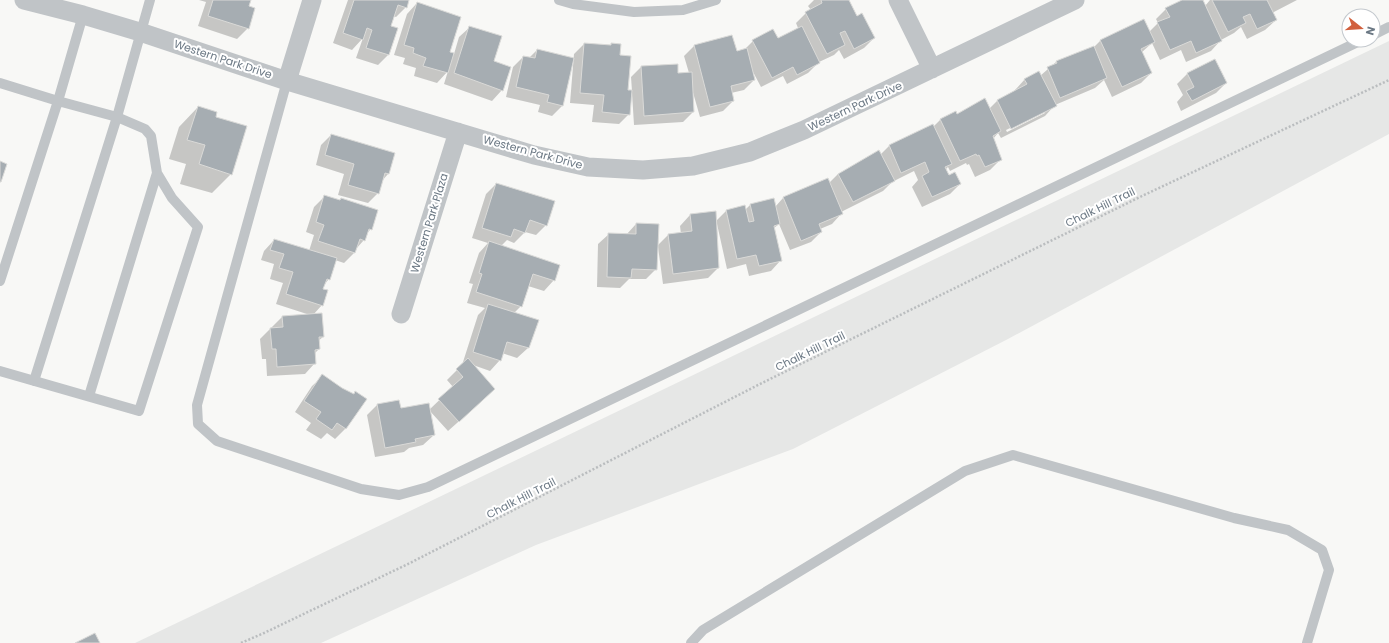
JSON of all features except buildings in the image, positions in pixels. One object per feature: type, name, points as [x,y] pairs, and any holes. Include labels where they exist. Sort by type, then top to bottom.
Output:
[{"type":"street","name":"Western Park Drive","points":[[24,0],[83,15],[140,32],[287,81],[534,154],[588,168],[643,170],[693,166],[750,152],[804,130],[1075,0]]},
{"type":"street","points":[[287,81],[312,0]]},
{"type":"street","points":[[898,0],[932,69]]},
{"type":"street","name":"Western Park Plaza","points":[[401,314],[458,132]]},
{"type":"lane","points":[[34,381],[117,117],[150,0]]},
{"type":"lane","points":[[559,0],[574,4],[634,12],[683,10],[716,0]]},
{"type":"lane","points":[[0,281],[58,101],[83,15]]},
{"type":"lane","points":[[287,81],[197,405],[198,424],[217,441],[361,489],[399,494],[428,487],[1345,48]]},
{"type":"lane","points":[[0,83],[117,117],[145,129],[151,136],[157,173],[172,198],[198,227],[139,411],[0,371]]},
{"type":"lane","points":[[89,396],[157,173]]},
{"type":"lane","points":[[691,643],[703,630],[965,471],[1013,455],[1234,518],[1288,530],[1322,550],[1328,570],[1307,643]]},
{"type":"path","name":"Chalk Hill Trail","points":[[241,643],[408,564],[762,383],[1135,199],[1389,80]]},
{"type":"shaded area","points":[[1389,41],[1389,134],[1008,339],[793,449],[536,545],[321,643],[135,643],[1374,48],[1381,48],[1381,45]]}]
